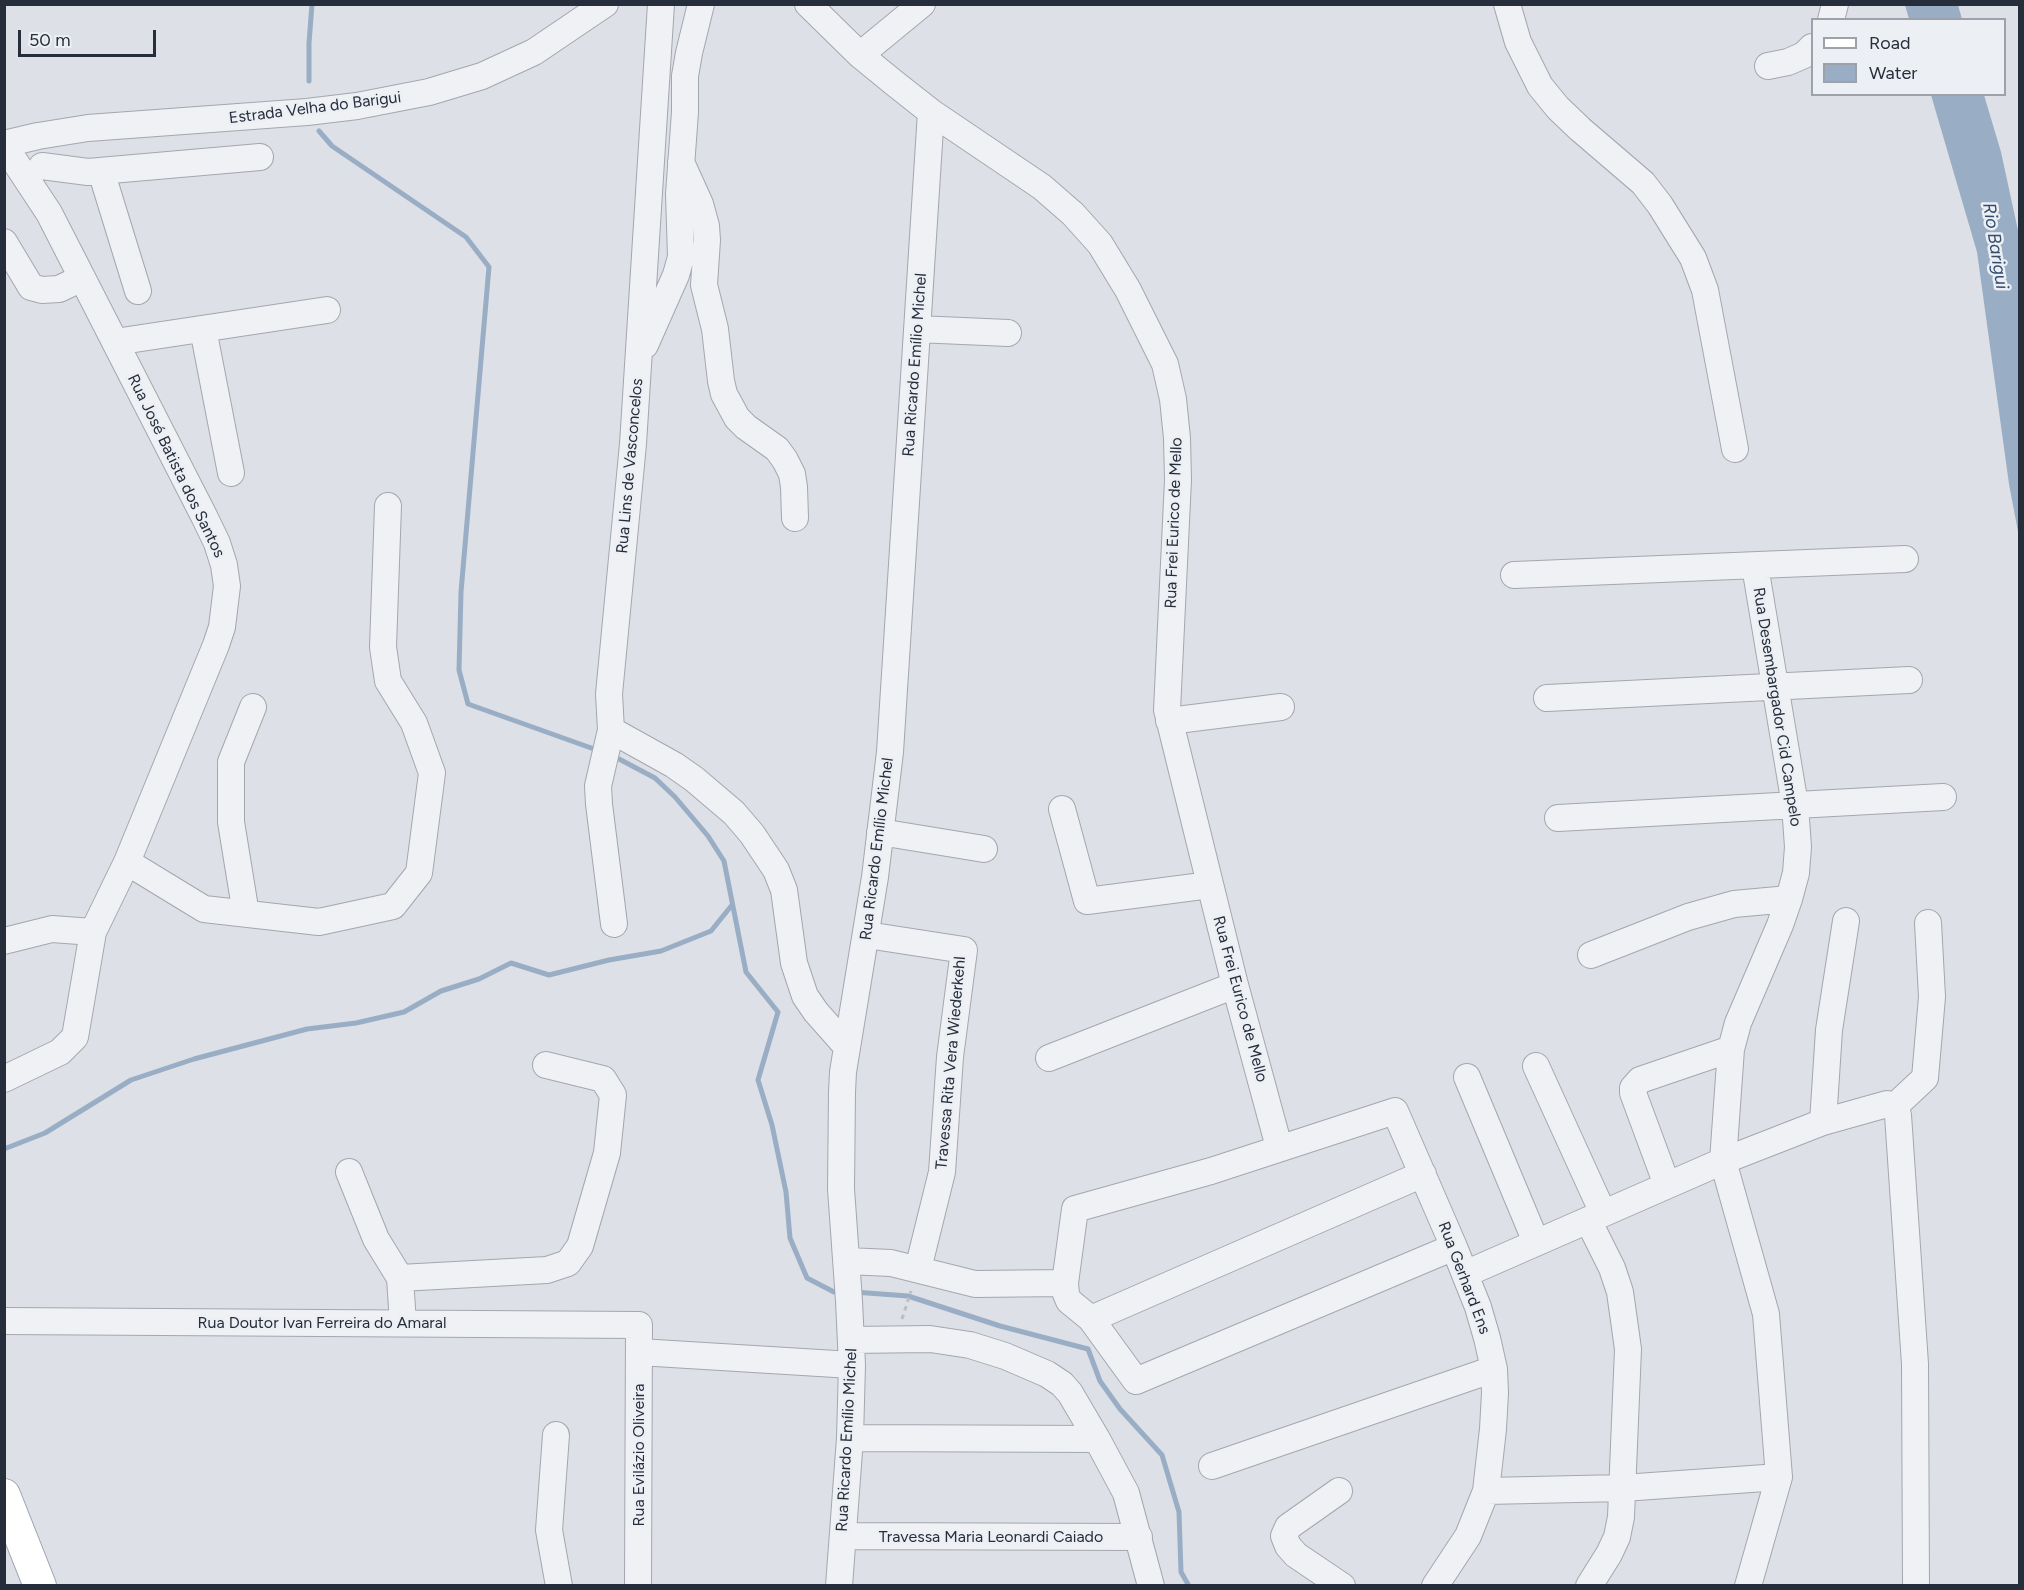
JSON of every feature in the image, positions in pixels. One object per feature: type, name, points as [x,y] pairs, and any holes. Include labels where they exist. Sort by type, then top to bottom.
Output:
[{"type":"main road","points":[[4,1495],[40,1586]]},
{"type":"street","name":"Estrada Velha do Barigui","points":[[4,145],[38,136],[88,128],[308,112],[357,106],[429,92],[482,76],[534,52],[605,4]]},
{"type":"street","name":"Rua Lins de Vasconcelos","points":[[614,924],[598,804],[598,786],[611,730],[609,694],[630,486],[661,4]]},
{"type":"street","points":[[638,358],[679,267],[682,246],[679,194],[686,66],[701,4]]},
{"type":"street","name":"Rua Frei Eurico de Mello","points":[[808,4],[860,55],[931,112],[1020,171],[1073,214],[1100,244],[1112,262],[1165,364],[1173,399],[1178,438],[1167,695],[1169,721],[1235,985],[1279,1148]]},
{"type":"street","points":[[860,55],[922,4]]},
{"type":"street","points":[[1508,4],[1518,42],[1540,86],[1572,122],[1643,183],[1660,205],[1693,258],[1705,290],[1735,449]]},
{"type":"street","points":[[1768,66],[1788,62],[1804,55],[1811,48]]},
{"type":"street","name":"Rua Ricardo Emílio Michel","points":[[839,1586],[850,1438],[852,1352],[842,1189],[842,1092],[847,1047],[867,935],[894,697],[931,112]]},
{"type":"street","name":"Rua José Batista dos Santos","points":[[38,136],[49,213]]},
{"type":"street","name":"Rua José Batista dos Santos","points":[[4,145],[49,213],[217,543],[224,565],[227,586],[224,617],[216,645],[127,862],[93,932],[75,1037],[60,1052],[4,1079]]},
{"type":"street","points":[[42,166],[88,172],[260,157]]},
{"type":"street","points":[[681,162],[700,204],[706,226],[704,285],[715,329],[724,394],[737,418],[777,449],[785,460],[792,474],[795,518]]},
{"type":"street","points":[[101,171],[138,291]]},
{"type":"street","points":[[4,242],[31,287],[42,290],[58,289],[82,278]]},
{"type":"street","points":[[115,342],[327,310]]},
{"type":"street","points":[[203,328],[231,473]]},
{"type":"street","points":[[917,329],[1008,333]]},
{"type":"street","points":[[127,862],[204,909],[319,922],[393,906],[419,873],[432,773],[414,723],[388,681],[383,647],[388,506]]},
{"type":"street","points":[[1514,575],[1905,560]]},
{"type":"street","name":"Rua Desembargador Cid Campelo","points":[[1755,566],[1795,805],[1798,847],[1796,873],[1789,899],[1738,1023],[1731,1048],[1723,1161],[1766,1314],[1779,1477]]},
{"type":"street","points":[[1547,698],[1909,680]]},
{"type":"street","points":[[246,914],[231,822],[231,762],[253,707]]},
{"type":"street","points":[[1169,721],[1281,707]]},
{"type":"street","points":[[611,730],[674,765],[694,779],[734,813],[752,834],[768,856],[784,890],[794,963],[805,996],[847,1047]]},
{"type":"street","points":[[1558,818],[1943,797]]},
{"type":"street","points":[[1062,809],[1086,901],[1210,885]]},
{"type":"street","points":[[880,832],[984,849]]},
{"type":"street","points":[[1591,955],[1688,917],[1734,904],[1789,899]]},
{"type":"street","points":[[1823,1122],[1829,1030],[1846,921]]},
{"type":"street","points":[[1894,1107],[1925,1077],[1932,998],[1928,923]]},
{"type":"street","points":[[4,941],[52,929],[93,932]]},
{"type":"street","name":"Travessa Rita Vera Wiederkehl","points":[[867,935],[964,950],[950,1057],[942,1172],[918,1269]]},
{"type":"street","points":[[1049,1058],[1235,985]]},
{"type":"street","points":[[1667,1185],[1633,1088],[1640,1080],[1731,1048]]},
{"type":"street","points":[[399,1278],[547,1270],[568,1263],[580,1246],[607,1153],[613,1095],[603,1079],[546,1065]]},
{"type":"street","points":[[1536,1066],[1596,1216],[1620,1292],[1625,1322],[1628,1380],[1623,1488],[1617,1537],[1589,1586]]},
{"type":"street","points":[[1467,1077],[1536,1242]]},
{"type":"street","points":[[1465,1274],[1723,1161],[1823,1122],[1887,1104],[1894,1107],[1898,1115],[1915,1364],[1916,1586]]},
{"type":"street","name":"Rua Gerhard Ens","points":[[1279,1148],[1395,1110],[1465,1274],[1484,1328],[1494,1369],[1493,1429],[1486,1491],[1468,1536],[1435,1586]]},
{"type":"street","points":[[1279,1148],[1211,1171],[1075,1209],[1065,1283],[1066,1294],[1069,1300],[1091,1319],[1136,1381],[1454,1247]]},
{"type":"street","points":[[349,1172],[376,1239],[399,1278],[403,1323]]},
{"type":"street","points":[[1091,1319],[1423,1174]]},
{"type":"street","points":[[848,1281],[891,1263],[975,1284],[1065,1283]]},
{"type":"street","name":"Rua Doutor Ivan Ferreira do Amaral","points":[[4,1321],[639,1325]]},
{"type":"street","name":"Rua Evilázio Oliveira","points":[[638,1586],[639,1325]]},
{"type":"street","points":[[639,1352],[852,1352],[896,1339],[930,1339],[970,1345],[997,1353],[1054,1378],[1070,1393],[1126,1493],[1151,1586]]},
{"type":"street","points":[[1212,1466],[1494,1369]]},
{"type":"street","points":[[556,1435],[549,1530],[559,1586]]},
{"type":"street","points":[[850,1438],[1097,1439]]},
{"type":"street","points":[[1486,1491],[1623,1488],[1779,1477],[1748,1586]]},
{"type":"street","points":[[1339,1491],[1288,1527],[1284,1536],[1287,1546],[1296,1555],[1342,1586]]},
{"type":"street","name":"Travessa Maria Leonardi Caiado","points":[[843,1536],[1139,1537]]},
{"type":"path","points":[[896,1339],[918,1269]]},
{"type":"water","points":[[1905,5],[1958,5],[1962,18],[1909,18]]},
{"type":"water","name":"Rio Barigui","points":[[1931,96],[1984,96],[2001,152],[2019,235],[2019,537],[2009,484],[1977,252]]},
{"type":"waterway","points":[[309,81],[312,4]]},
{"type":"waterway","points":[[319,131],[332,146],[466,237],[489,267],[461,592],[459,670],[468,704],[594,749]]},
{"type":"waterway","points":[[619,759],[655,778],[675,797],[708,836],[724,861],[746,972],[778,1012],[758,1080],[772,1125],[786,1192],[790,1238],[807,1278],[834,1292],[842,1292]]},
{"type":"waterway","points":[[4,1149],[45,1133],[131,1080],[194,1059],[307,1029],[356,1023],[404,1012],[441,991],[479,979],[511,963],[549,975],[609,960],[661,951],[711,931],[732,905]]},
{"type":"waterway","points":[[854,1292],[908,1296],[1000,1326],[1088,1349],[1100,1381],[1120,1409],[1162,1455],[1179,1512],[1181,1572],[1189,1586]]}]
